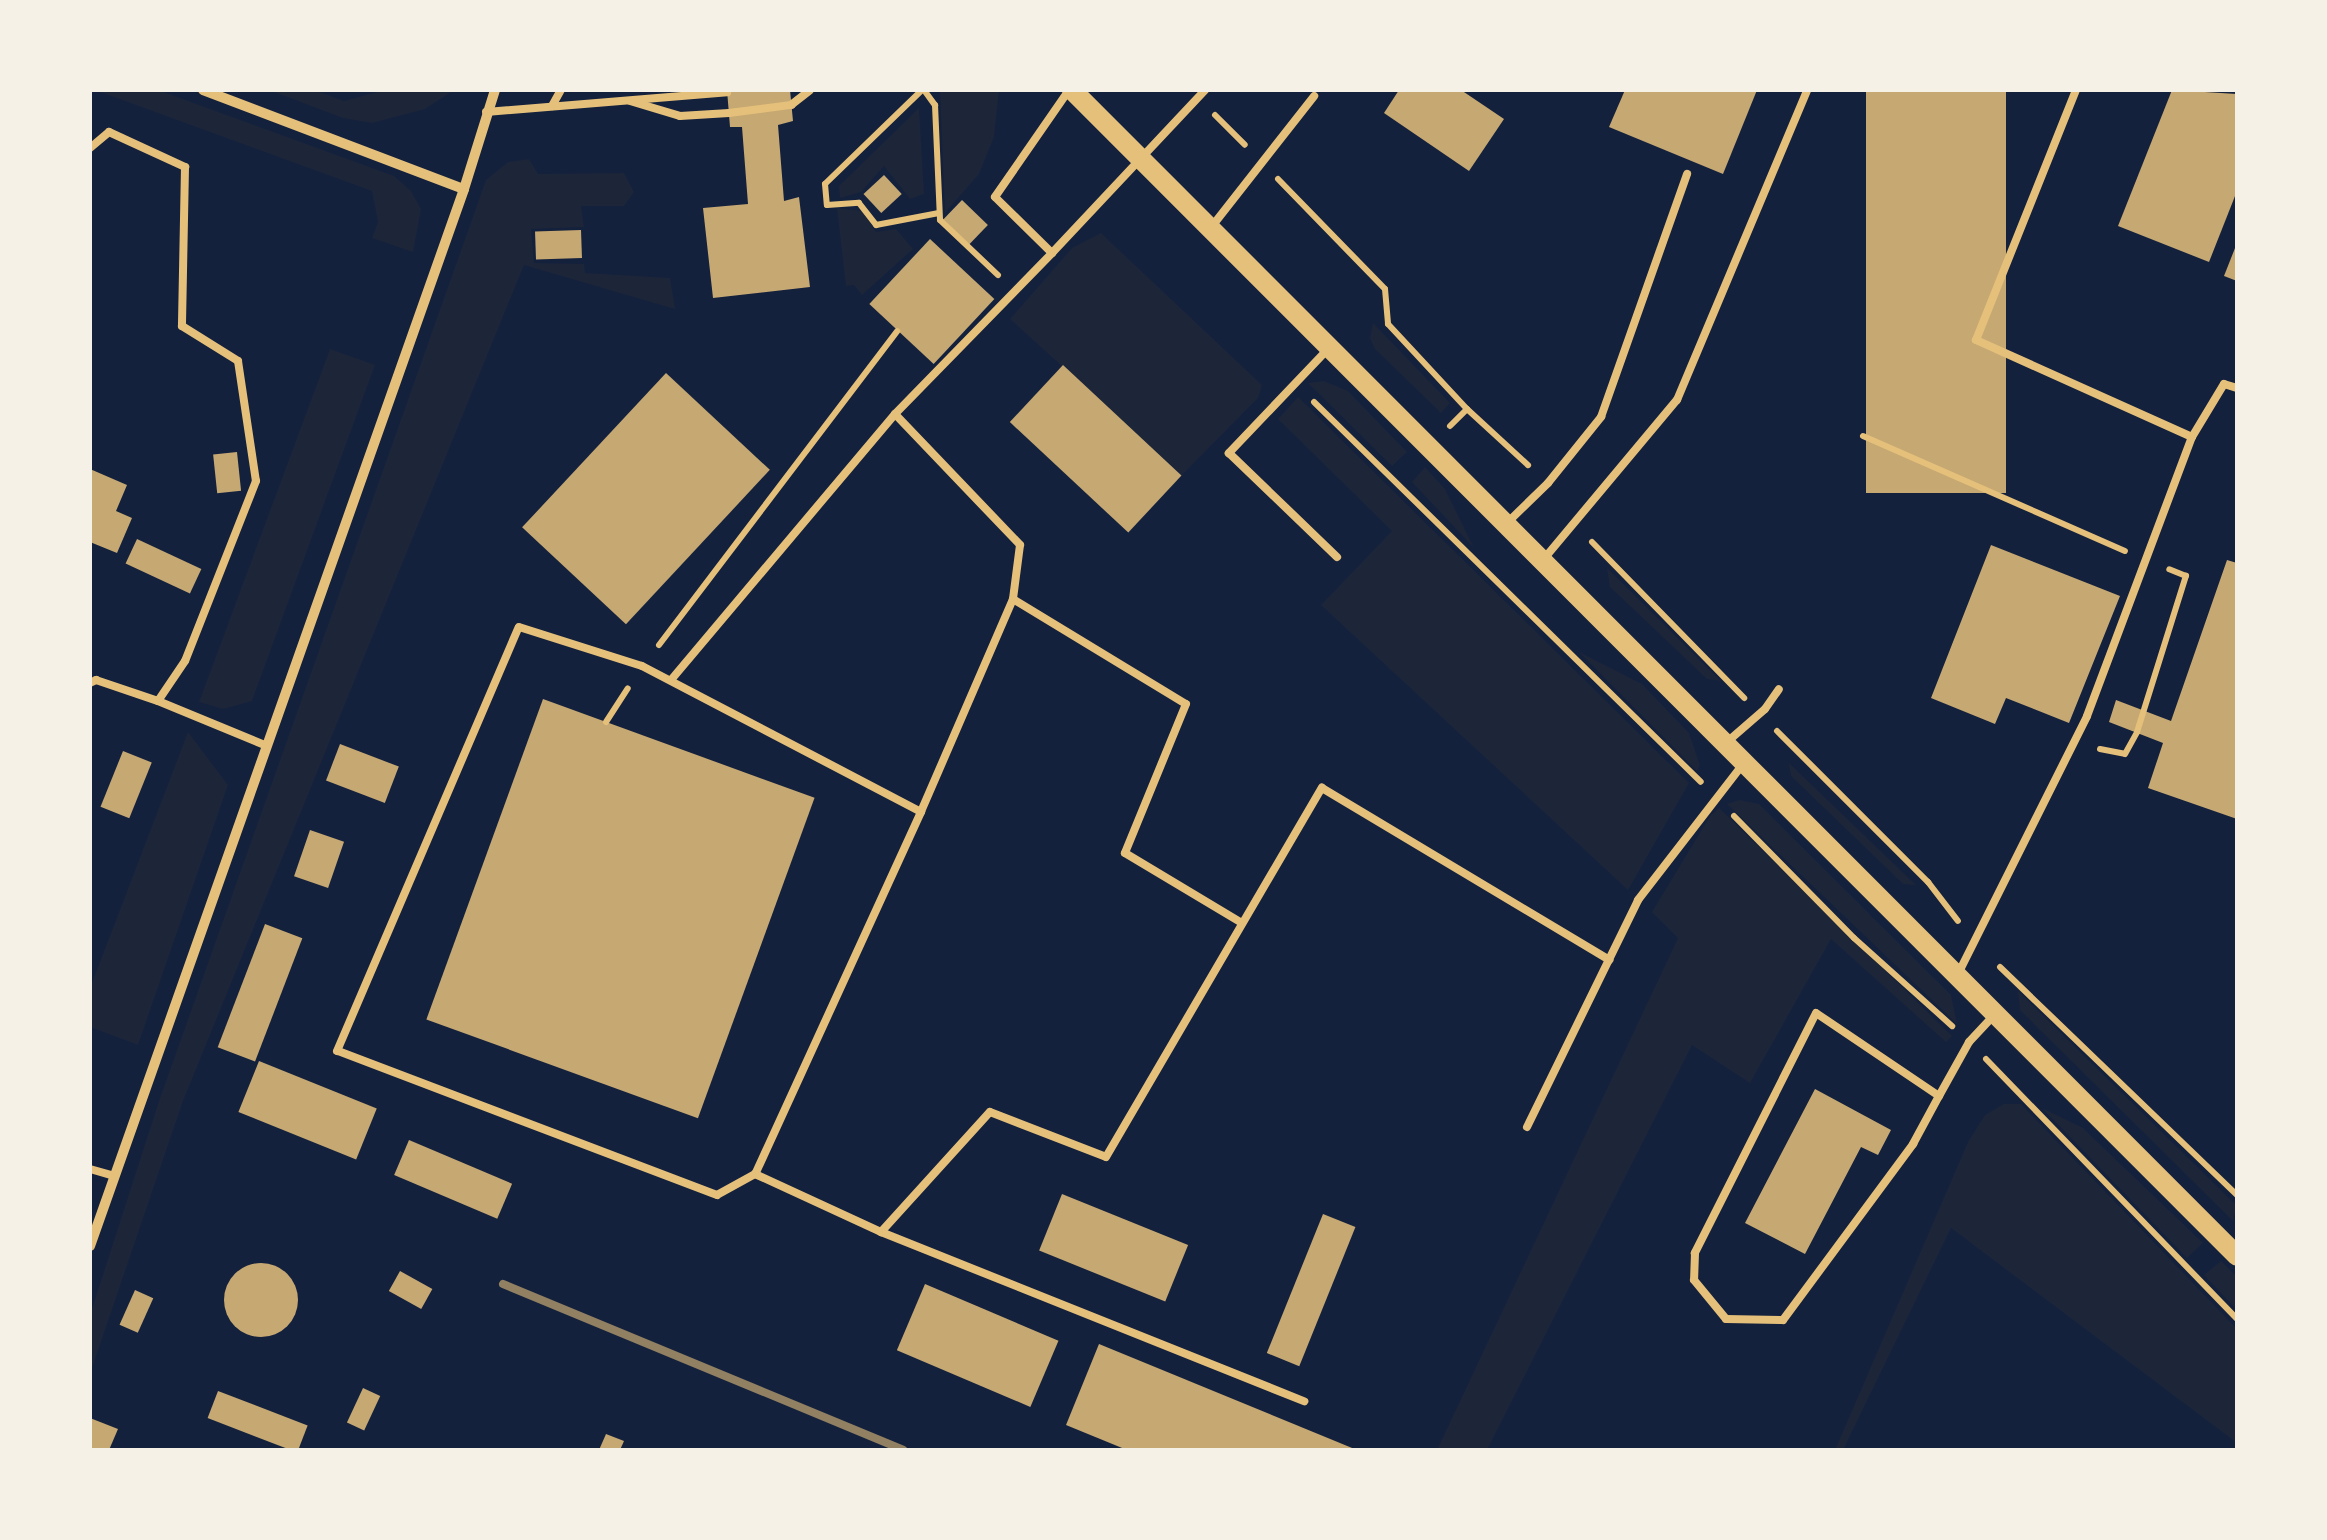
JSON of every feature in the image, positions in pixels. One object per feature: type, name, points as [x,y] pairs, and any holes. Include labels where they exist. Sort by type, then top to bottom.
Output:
[{"type":"main road","points":[[1070,90],[1728,742],[2237,1256]]},
{"type":"street","points":[[203,90],[464,188]]},
{"type":"street","points":[[90,1246],[464,188],[495,90]]},
{"type":"lane","points":[[552,106],[562,90]]},
{"type":"lane","points":[[626,100],[634,90]]},
{"type":"lane","points":[[626,100],[642,90]]},
{"type":"lane","points":[[626,100],[680,116],[791,104],[810,90]]},
{"type":"lane","points":[[1052,252],[995,197],[1070,90]]},
{"type":"lane","points":[[1543,560],[1678,400],[1806,90]]},
{"type":"lane","points":[[2076,90],[1976,340],[2192,438]]},
{"type":"lane","points":[[486,112],[727,92]]},
{"type":"lane","points":[[671,680],[895,414],[1202,94]]},
{"type":"lane","points":[[1210,229],[1314,96]]},
{"type":"lane","points":[[90,148],[109,132],[184,167],[182,326],[238,361],[256,481],[185,661],[158,700]]},
{"type":"lane","points":[[1506,524],[1548,483],[1601,417],[1687,174]]},
{"type":"lane","points":[[1328,349],[1229,453],[1337,557]]},
{"type":"lane","points":[[1958,974],[2074,743],[2192,438],[2224,384],[2237,388]]},
{"type":"lane","points":[[895,414],[1020,546],[1013,599],[921,812],[755,1174],[716,1195],[337,1052],[519,627],[642,666],[921,812]]},
{"type":"lane","points":[[1013,599],[1186,704],[1124,854],[1242,922]]},
{"type":"lane","points":[[90,683],[96,680],[158,700],[266,746]]},
{"type":"lane","points":[[1728,742],[1760,714],[1779,689]]},
{"type":"lane","points":[[1528,1127],[1638,900],[1714,796],[1746,760]]},
{"type":"lane","points":[[881,1232],[990,1112],[1106,1157],[1322,788],[1609,960]]},
{"type":"lane","points":[[1939,1096],[1816,1013],[1695,1253],[1694,1280],[1726,1319],[1782,1320],[1913,1144],[1969,1042],[1996,1013]]},
{"type":"lane","points":[[90,1170],[114,1176]]},
{"type":"lane","points":[[755,1174],[881,1232],[1304,1401]]},
{"type":"path","points":[[939,214],[876,224],[859,204],[827,205],[825,184],[923,90],[935,106],[940,220],[1014,290]]},
{"type":"path","points":[[1202,94],[1263,164],[1386,289],[1388,324],[1467,409],[1548,483]]},
{"type":"path","points":[[606,722],[642,666],[897,331]]},
{"type":"path","points":[[1296,383],[1854,938],[1969,1042],[2237,1319]]},
{"type":"path","points":[[1863,436],[2186,576],[2136,732],[2125,754],[2074,743]]},
{"type":"path","points":[[1582,517],[1588,538],[1928,882],[1976,943],[2237,1195]]},
{"type":"shaded area","points":[[95,90],[158,90],[394,176],[411,191],[421,209],[413,252],[372,238],[378,222],[372,191]]},
{"type":"shaded area","points":[[269,90],[314,90],[344,101],[385,90],[454,90],[425,109],[372,123],[343,118]]},
{"type":"shaded area","points":[[940,90],[999,90],[994,137],[979,174],[945,213]]},
{"type":"shaded area","points":[[919,108],[924,194],[910,199],[884,166],[861,192],[840,198],[839,186]]},
{"type":"shaded area","points":[[529,159],[538,174],[624,173],[634,192],[624,206],[581,206],[584,227],[531,229],[534,263],[584,264],[585,273],[670,278],[675,309],[524,265],[183,1101],[90,1374],[90,1315],[159,1101],[486,180],[508,162]]},
{"type":"shaded area","points":[[837,208],[862,211],[876,232],[896,229],[913,249],[862,295],[854,285],[846,286]]},
{"type":"shaded area","points":[[1101,233],[1262,385],[1258,398],[1182,475],[1010,319],[1072,248]]},
{"type":"shaded area","points":[[1373,323],[1450,403],[1441,413],[1375,349],[1370,338]]},
{"type":"shaded area","points":[[330,349],[375,365],[252,701],[223,709],[199,702]]},
{"type":"shaded area","points":[[1324,381],[1348,391],[1407,452],[1392,466],[1308,383]]},
{"type":"shaded area","points":[[1298,397],[1689,783],[1628,890],[1321,605],[1392,531],[1278,419]]},
{"type":"shaded area","points":[[1425,467],[1445,489],[1474,548],[1412,482]]},
{"type":"shaded area","points":[[1607,568],[1721,681],[1707,679],[1610,587]]},
{"type":"shaded area","points":[[1579,652],[1642,684],[1689,733],[1700,765],[1697,771]]},
{"type":"shaded area","points":[[188,732],[228,785],[138,1045],[90,1027],[90,988]]},
{"type":"shaded area","points":[[1789,763],[1916,885],[1903,884],[1791,776]]},
{"type":"shaded area","points":[[1739,800],[1759,804],[1951,995],[1957,1024],[1727,804]]},
{"type":"shaded area","points":[[1719,808],[1952,1036],[1946,1042],[1831,939],[1750,1083],[1692,1045],[1487,1450],[1437,1450],[1678,938],[1652,912],[1710,816]]},
{"type":"shaded area","points":[[2018,991],[2237,1206],[2233,1221],[2020,1010]]},
{"type":"shaded area","points":[[2004,1104],[2021,1104],[2237,1329],[2237,1443],[1951,1228],[1843,1450],[1835,1450],[1968,1142],[1985,1115]]},
{"type":"shaded area","points":[[2042,1108],[2083,1128],[2203,1243],[2187,1258]]},
{"type":"shaded area","points":[[2221,1261],[2237,1277],[2237,1310],[2204,1275]]},
{"type":"building","points":[[727,90],[790,90],[793,121],[778,125],[784,201],[799,197],[810,287],[713,298],[703,208],[748,204],[742,127],[730,127]]},
{"type":"building","points":[[1399,90],[1461,90],[1504,119],[1469,171],[1384,113]]},
{"type":"building","points":[[1625,90],[1757,90],[1723,174],[1609,127]]},
{"type":"building","points":[[1866,90],[2006,90],[2006,493],[1866,493]]},
{"type":"building","points":[[2172,90],[2237,94],[2237,191],[2209,262],[2118,226]]},
{"type":"building","points":[[884,175],[902,194],[881,213],[864,194]]},
{"type":"building","points":[[962,200],[988,225],[969,244],[943,219]]},
{"type":"building","points":[[581,230],[582,258],[536,260],[535,232]]},
{"type":"building","points":[[930,239],[994,299],[934,364],[869,304]]},
{"type":"building","points":[[2237,243],[2237,281],[2224,276]]},
{"type":"building","points":[[1063,365],[1181,475],[1128,533],[1010,422]]},
{"type":"building","points":[[666,373],[770,470],[626,624],[522,527]]},
{"type":"building","points":[[237,452],[241,491],[217,493],[213,455]]},
{"type":"building","points":[[90,469],[127,485],[116,511],[132,518],[117,553],[90,542]]},
{"type":"building","points":[[137,539],[201,569],[190,593],[126,563]]},
{"type":"building","points":[[1991,545],[2120,596],[2069,723],[2006,698],[1995,724],[1931,698]]},
{"type":"building","points":[[2227,560],[2237,563],[2237,819],[2148,788],[2163,743],[2109,722],[2116,700],[2171,721]]},
{"type":"building","points":[[543,699],[815,798],[698,1118],[426,1019]]},
{"type":"building","points":[[340,744],[399,767],[385,803],[326,780]]},
{"type":"building","points":[[123,751],[152,763],[129,818],[101,807]]},
{"type":"building","points":[[310,830],[344,842],[328,888],[294,876]]},
{"type":"building","points":[[265,924],[302,938],[255,1062],[218,1047]]},
{"type":"building","points":[[259,1061],[377,1109],[356,1160],[238,1112]]},
{"type":"building","points":[[1815,1089],[1891,1130],[1878,1155],[1861,1147],[1805,1254],[1745,1223]]},
{"type":"building","points":[[409,1140],[512,1184],[497,1219],[394,1175]]},
{"type":"building","points":[[1062,1194],[1188,1245],[1165,1302],[1039,1251]]},
{"type":"building","points":[[1323,1214],[1355,1227],[1299,1366],[1267,1353]]},
{"type":"building","points":[[261,1263],[287,1274],[298,1300],[287,1326],[261,1337],[235,1326],[224,1300],[235,1274]]},
{"type":"building","points":[[400,1271],[432,1289],[421,1309],[389,1291]]},
{"type":"building","points":[[925,1284],[1058,1341],[1030,1407],[897,1350]]},
{"type":"building","points":[[135,1290],[153,1298],[138,1333],[120,1325]]},
{"type":"building","points":[[1099,1344],[1357,1450],[1127,1450],[1066,1425]]},
{"type":"building","points":[[363,1388],[380,1396],[364,1430],[347,1422]]},
{"type":"building","points":[[218,1391],[308,1425],[298,1450],[291,1450],[208,1418]]},
{"type":"building","points":[[90,1418],[118,1429],[109,1450],[90,1450]]},
{"type":"building","points":[[606,1434],[624,1441],[620,1450],[599,1450]]},
{"type":"railway","points":[[503,1284],[903,1450]]}]
